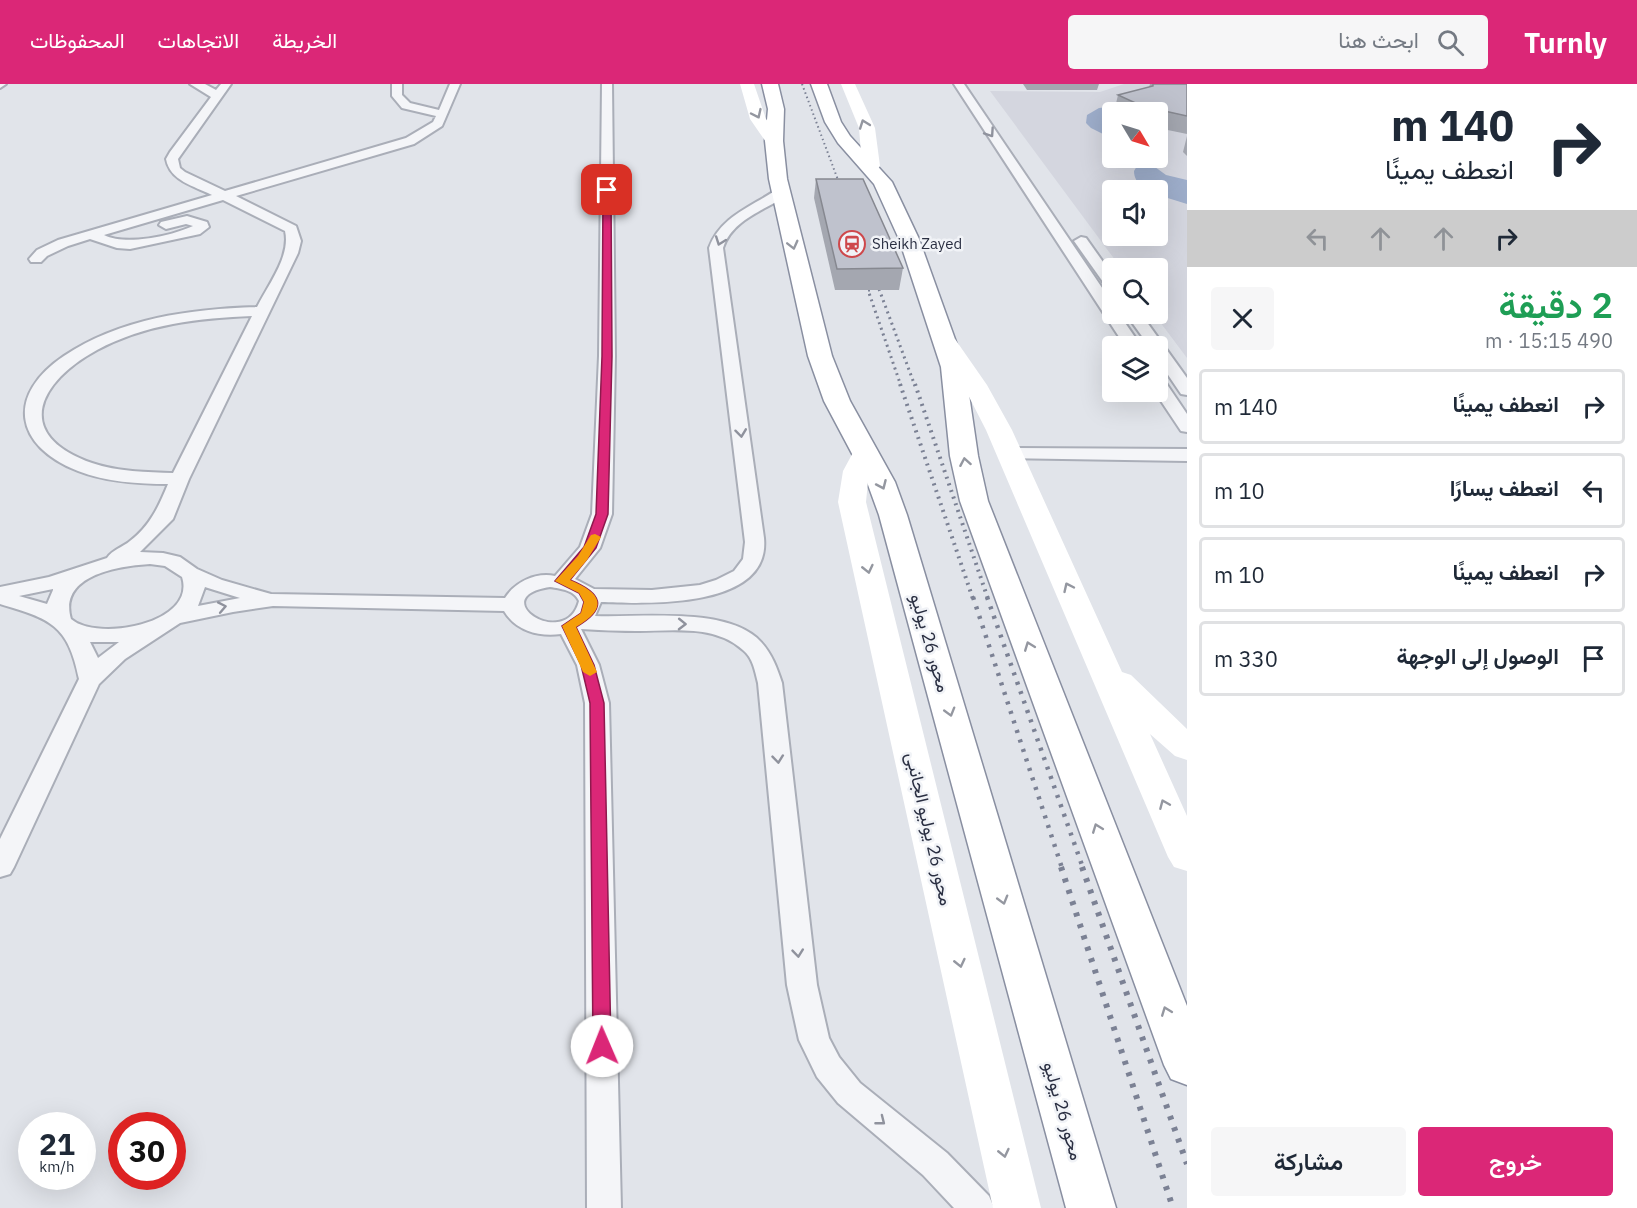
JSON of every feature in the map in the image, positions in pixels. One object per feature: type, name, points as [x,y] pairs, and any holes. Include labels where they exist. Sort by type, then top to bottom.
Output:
[{"type":"highway","name":"محور 26 يوليو","points":[[770,84],[776,109],[774,141],[781,193],[825,370],[845,418],[881,482],[896,524],[1091,1208]]},
{"type":"highway","points":[[819,84],[838,130],[871,166],[888,190],[909,239],[947,345],[957,390],[963,456],[974,501],[1187,1065]]},
{"type":"main road","points":[[747,84],[753,109],[774,141]]},
{"type":"main road","points":[[848,84],[867,129],[871,166]]},
{"type":"main road","points":[[947,345],[987,407],[1013,461],[1187,857]]},
{"type":"main road","name":"محور 26 يوليو الجانبى","points":[[865,452],[856,471],[852,502],[1017,1208]]},
{"type":"main road","points":[[1103,664],[1155,720],[1187,748]]},
{"type":"street","points":[[0,867],[91,679],[123,651],[186,608],[194,596],[196,584],[186,569],[168,550],[163,535],[164,519],[180,479],[291,253],[294,234],[279,222],[181,175],[174,169],[172,159],[222,90],[195,84]]},
{"type":"street","points":[[397,84],[397,96],[406,106],[443,114]]},
{"type":"street","points":[[36,259],[51,248],[92,235],[410,141],[438,124],[455,84]]},
{"type":"street","points":[[562,581],[590,548],[602,514],[607,356],[607,84]]},
{"type":"street","points":[[969,89],[1014,142]]},
{"type":"street","points":[[969,89],[1050,223],[1126,336]]},
{"type":"street","points":[[781,193],[726,228],[716,248],[754,535],[753,562],[733,579],[700,592],[625,597],[588,595],[578,586],[562,581],[550,581],[528,586],[514,598],[513,605],[519,618],[535,626],[558,628],[573,624],[713,626],[743,637],[763,658],[770,683],[802,985],[814,1040],[828,1067],[849,1093],[934,1164],[977,1208]]},
{"type":"street","points":[[92,235],[109,243],[136,244],[195,231],[202,225],[194,221],[177,221],[109,243]]},
{"type":"street","points":[[1050,223],[1071,228],[1102,271]]},
{"type":"street","points":[[180,479],[130,477],[102,472],[71,461],[49,447],[36,431],[32,413],[37,395],[51,375],[71,359],[126,332],[194,316],[262,311]]},
{"type":"street","points":[[1168,363],[1187,390]]},
{"type":"street","points":[[1168,399],[1187,427]]},
{"type":"street","points":[[1013,461],[1187,455]]},
{"type":"street","points":[[1013,461],[1187,468]]},
{"type":"street","points":[[0,595],[53,583],[111,562],[138,545],[164,519]]},
{"type":"street","points":[[111,562],[148,557],[186,569],[214,584],[273,600]]},
{"type":"street","points":[[84,573],[70,583],[61,595],[57,607],[85,652],[91,679]]},
{"type":"street","points":[[0,595],[38,608],[84,634],[111,637],[141,633],[166,622],[233,605],[273,600],[513,605]]},
{"type":"street","points":[[573,624],[590,609],[588,595]]},
{"type":"street","points":[[573,624],[588,665],[597,703],[604,1208]]},
{"type":"shaded area","points":[[1124,84],[1187,84],[1187,358],[1162,324],[1168,324],[1168,258],[1114,258],[1105,246],[1168,246],[1168,180],[1102,180],[1102,242],[990,91],[1100,92]]},
{"type":"water","points":[[1102,108],[1102,134],[1086,123],[1087,115]]},
{"type":"water","points":[[1136,168],[1156,168],[1166,175],[1187,180],[1187,204],[1168,198],[1168,180],[1136,180],[1134,171]]},
{"type":"building","points":[[1153,84],[1187,84],[1187,116],[1168,112],[1168,102],[1133,102],[1118,95],[1153,86]]},
{"type":"building","name":"Sheikh Zayed","points":[[816,179],[863,179],[903,268],[837,269]]},
{"type":"railway","points":[[802,84],[844,196]]},
{"type":"railway","points":[[879,289],[915,386]]},
{"type":"railway","points":[[870,290],[868,290],[901,386]]},
{"type":"railway","points":[[900,384],[973,599]]},
{"type":"railway","points":[[915,384],[988,599]]},
{"type":"railway","points":[[973,597],[1062,868]]},
{"type":"railway","points":[[987,597],[1083,868]]},
{"type":"railway","points":[[1061,867],[1173,1208]]},
{"type":"railway","points":[[1082,867],[1187,1164]]},
{"type":"slow traffic","points":[[590,672],[568,626],[586,616],[591,602],[584,590],[562,581],[583,558],[595,537]]},
{"type":"place","name":"Sheikh Zayed","points":[[852,244]]},
{"type":"route","points":[[602,1046],[597,703],[588,665],[568,626],[586,616],[591,602],[584,590],[562,581],[590,548],[602,514],[607,356],[607,190]]}]
